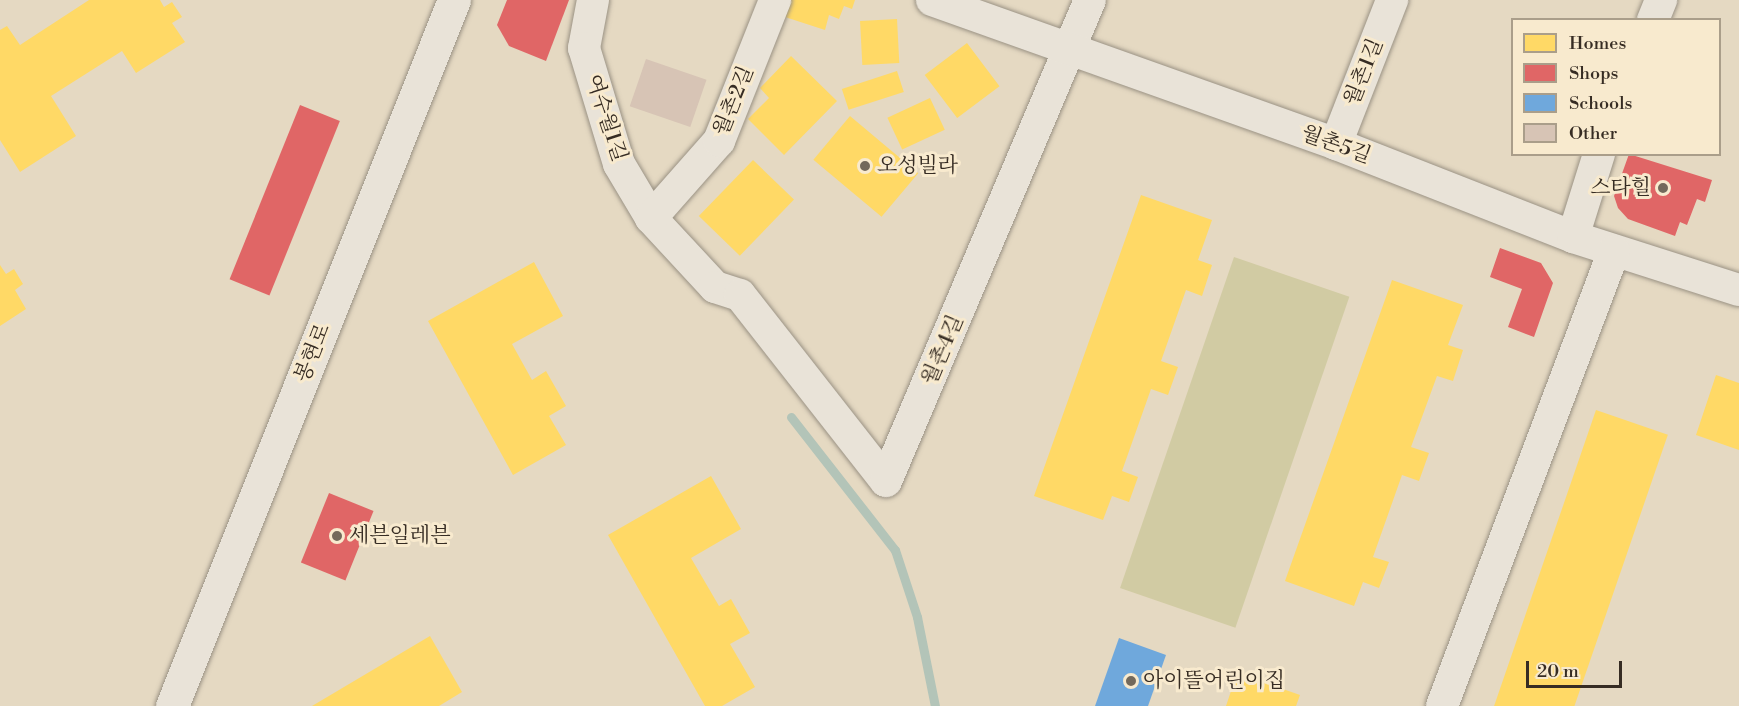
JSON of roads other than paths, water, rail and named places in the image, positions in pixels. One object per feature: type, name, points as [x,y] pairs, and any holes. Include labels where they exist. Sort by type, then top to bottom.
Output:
[{"type":"street","name":"봉현로","points":[[172,706],[454,0]]},
{"type":"street","name":"여수월1길","points":[[593,0],[584,48],[619,164],[651,218],[715,287],[740,295]]},
{"type":"street","name":"월촌2길","points":[[651,218],[719,141],[774,0]]},
{"type":"street","name":"월촌5길","points":[[932,0],[1336,144],[1573,237],[1739,290]]},
{"type":"street","name":"월촌4길","points":[[740,295],[886,481],[1090,0]]},
{"type":"street","name":"월촌1길","points":[[1336,144],[1392,0]]},
{"type":"street","points":[[1654,18],[1661,0]]},
{"type":"street","points":[[1573,237],[1598,156]]},
{"type":"street","points":[[1442,706],[1614,251]]},
{"type":"waterway","points":[[791,417],[895,550],[917,617],[935,706]]},
{"type":"place","name":"오성빌라","points":[[865,166]]},
{"type":"place","name":"스타힐","points":[[1663,188]]},
{"type":"place","name":"세븐일레븐","points":[[337,536]]},
{"type":"place","name":"아이뜰어린이집","points":[[1131,681]]}]
